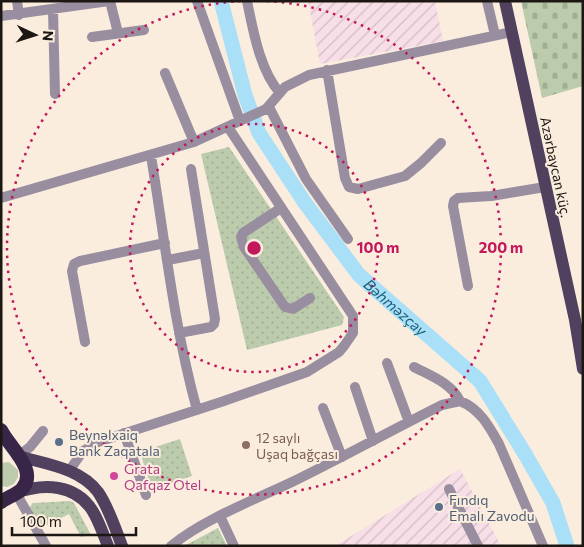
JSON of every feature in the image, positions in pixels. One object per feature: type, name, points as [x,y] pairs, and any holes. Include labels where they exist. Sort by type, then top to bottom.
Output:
[{"type":"highway","points":[[1,430],[8,443],[26,466],[27,478],[25,484],[16,493],[1,502]]},
{"type":"highway","points":[[1,453],[7,452],[18,456]]},
{"type":"highway","points":[[1,495],[16,493]]},
{"type":"main road","name":"Azərbaycan küç.","points":[[505,1],[583,369]]},
{"type":"main road","points":[[18,456],[69,471],[84,479],[98,492],[105,504],[122,546]]},
{"type":"main road","points":[[16,493],[28,489],[51,486],[74,492],[93,510],[108,546]]},
{"type":"street","points":[[17,1],[19,15]]},
{"type":"street","points":[[1,16],[54,10],[75,4],[110,1],[118,33]]},
{"type":"street","points":[[197,1],[242,120]]},
{"type":"street","points":[[247,1],[253,29],[267,74],[272,85],[280,93]]},
{"type":"street","points":[[487,1],[495,35]]},
{"type":"street","points":[[54,10],[54,94]]},
{"type":"street","points":[[92,37],[144,30]]},
{"type":"street","points":[[1,198],[194,142],[267,108],[292,82],[309,75],[512,32]]},
{"type":"street","points":[[328,70],[345,178],[349,187],[358,189],[405,176],[441,143]]},
{"type":"street","points":[[165,73],[194,142]]},
{"type":"street","points":[[267,108],[306,180],[348,238]]},
{"type":"street","points":[[69,471],[78,457],[88,447],[124,433],[292,379],[339,352],[353,333],[352,316],[228,127]]},
{"type":"street","points":[[151,156],[179,333],[197,410]]},
{"type":"street","points":[[179,333],[211,327],[215,319],[191,169]]},
{"type":"street","points":[[468,286],[453,206],[454,201],[458,198],[492,196],[545,187]]},
{"type":"street","points":[[281,208],[243,233],[244,247],[285,307],[293,309],[310,298]]},
{"type":"street","points":[[85,342],[72,271],[74,264],[80,261],[165,243]]},
{"type":"street","points":[[168,260],[204,253]]},
{"type":"street","points":[[387,363],[409,422]]},
{"type":"street","points":[[414,367],[450,387],[456,392],[460,401],[476,410],[491,430],[499,444],[543,546]]},
{"type":"street","points":[[355,387],[373,441]]},
{"type":"street","points":[[171,546],[189,532],[220,516],[342,457],[442,405],[460,401]]},
{"type":"street","points":[[323,408],[342,457]]},
{"type":"street","points":[[18,456],[26,451],[43,431]]},
{"type":"street","points":[[124,433],[146,495]]},
{"type":"street","points":[[449,489],[478,546]]},
{"type":"street","points":[[16,493],[46,546]]},
{"type":"street","points":[[220,516],[234,546]]},
{"type":"shaded area","points":[[308,1],[435,1],[443,41],[320,64]]},
{"type":"shaded area","name":"Fındıq Emalı Zavodu","points":[[460,469],[501,546],[335,546]]},
{"type":"green space","points":[[521,1],[583,1],[583,86],[542,98]]},
{"type":"green space","points":[[229,147],[344,317],[342,325],[247,350],[201,154]]},
{"type":"green space","points":[[180,439],[192,476],[152,489],[140,452]]},
{"type":"green space","points":[[9,462],[18,470],[18,477],[14,484],[7,487],[1,486],[1,463]]},
{"type":"green space","points":[[70,501],[74,503],[91,535],[81,537],[69,514],[39,529],[29,508],[33,503]]},
{"type":"green space","points":[[218,528],[227,546],[184,546]]},
{"type":"waterway","name":"Bəhməzçay","points":[[221,1],[245,95],[259,133],[305,203],[359,275],[480,381],[553,503],[567,546]]},
{"type":"place","name":"Beynəlxaiq Bank Zaqatala","points":[[59,442]]},
{"type":"place","name":"12 saylı Uşaq bağçası","points":[[246,445]]},
{"type":"place","name":"Grata Qafqaz Otel","points":[[114,476]]},
{"type":"place","name":"Fındıq Emalı Zavodu","points":[[439,507]]}]
